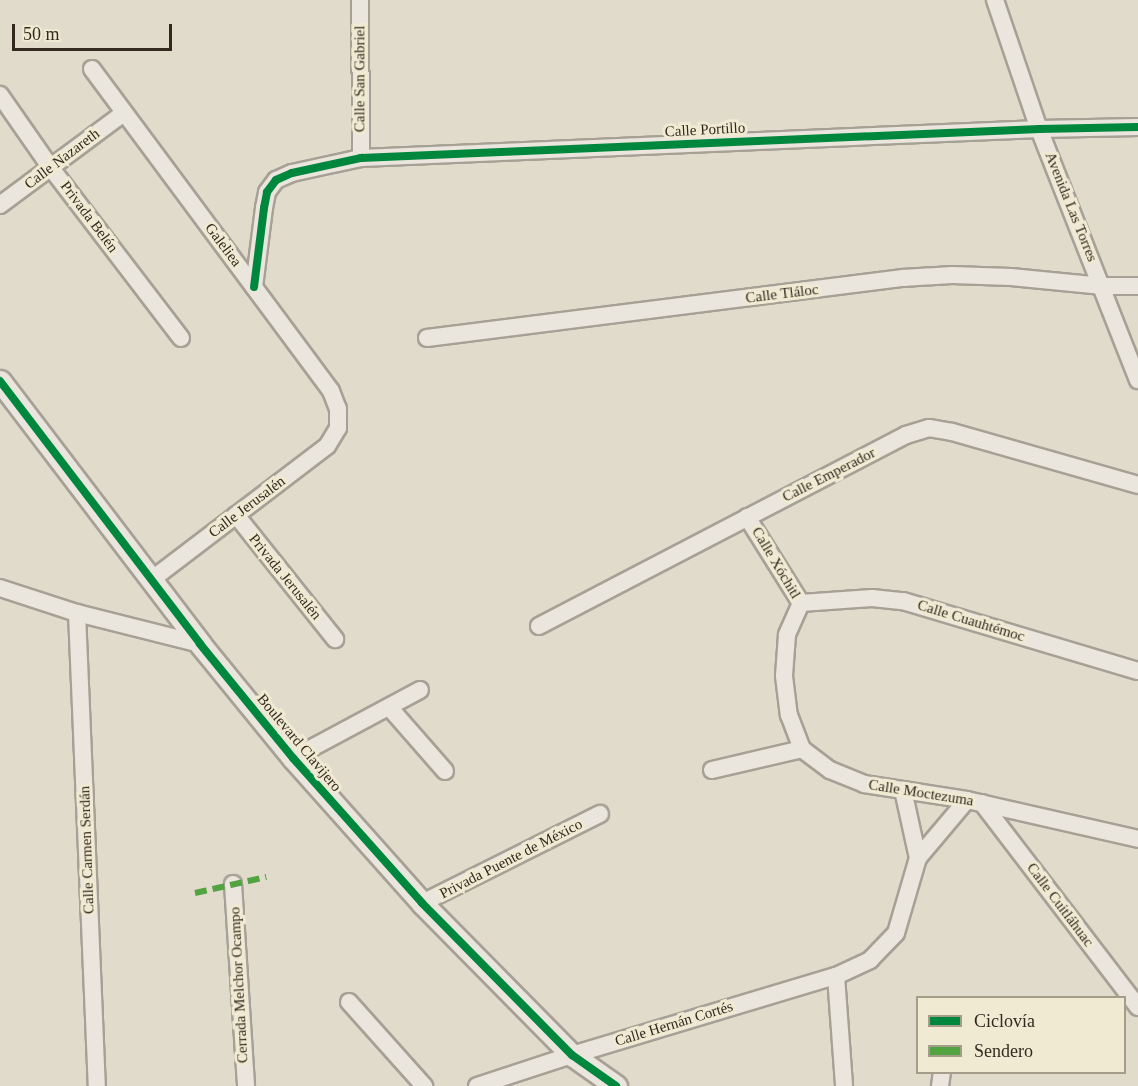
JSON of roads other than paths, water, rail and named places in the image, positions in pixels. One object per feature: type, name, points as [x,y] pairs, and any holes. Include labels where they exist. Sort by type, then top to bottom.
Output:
[{"type":"street","name":"Calle San Gabriel","points":[[360,0],[361,159]]},
{"type":"street","name":"Avenida Las Torres","points":[[995,0],[1039,129],[1103,286],[1138,380]]},
{"type":"street","name":"Galeliea","points":[[92,69],[331,392],[338,410],[338,428]]},
{"type":"street","name":"Privada Belén","points":[[0,95],[51,168],[181,338]]},
{"type":"street","name":"Calle Nazareth","points":[[0,205],[124,112]]},
{"type":"street","name":"Calle Portillo","points":[[254,287],[267,192],[276,180],[292,173],[361,159],[1039,129],[1138,128]]},
{"type":"street","name":"Calle Tláloc","points":[[427,338],[903,278],[952,275],[1011,277],[1103,286],[1138,286]]},
{"type":"street","name":"Boulevard Clavijero","points":[[0,381],[200,644],[292,758],[422,903],[572,1054],[616,1086]]},
{"type":"street","name":"Calle Jerusalén","points":[[151,580],[327,446],[338,428]]},
{"type":"street","name":"Calle Emperador","points":[[539,626],[906,435],[929,428],[952,432],[1138,485]]},
{"type":"street","name":"Privada Jerusalén","points":[[236,515],[335,639]]},
{"type":"street","name":"Calle Xóchitl","points":[[747,517],[801,603],[787,635],[784,676],[789,715],[802,749]]},
{"type":"street","points":[[0,588],[77,613],[200,644]]},
{"type":"street","name":"Calle Cuauhtémoc","points":[[801,603],[872,598],[903,601],[1138,671]]},
{"type":"street","name":"Calle Carmen Serdán","points":[[77,613],[97,1086]]},
{"type":"street","points":[[292,758],[420,690]]},
{"type":"street","points":[[388,707],[445,771]]},
{"type":"street","points":[[712,770],[802,749]]},
{"type":"street","name":"Calle Moctezuma","points":[[802,749],[830,770],[864,784],[975,801],[1138,839]]},
{"type":"street","points":[[903,790],[918,858]]},
{"type":"street","points":[[918,858],[975,801]]},
{"type":"street","name":"Calle Cuitláhuac","points":[[975,801],[1138,1007]]},
{"type":"street","name":"Privada Puente de México","points":[[422,903],[600,814]]},
{"type":"street","name":"Calle Hernán Cortés","points":[[477,1086],[572,1054],[836,976],[870,960],[896,933],[918,858]]},
{"type":"street","name":"Cerrada Melchor Ocampo","points":[[233,884],[246,1086]]},
{"type":"street","points":[[836,976],[844,1086]]},
{"type":"street","points":[[349,1002],[424,1086]]}]
